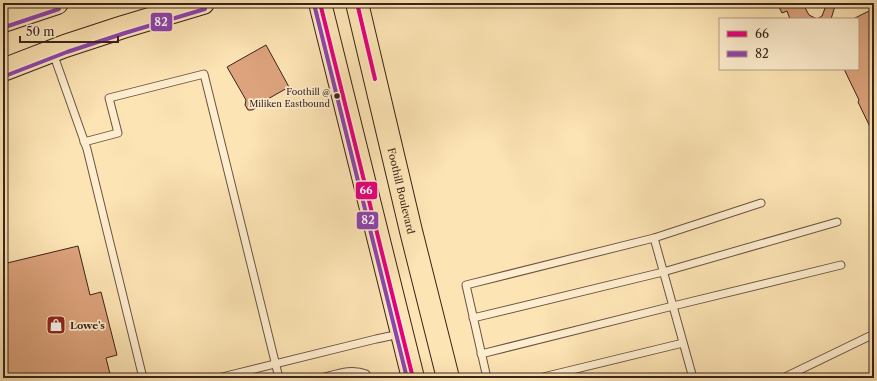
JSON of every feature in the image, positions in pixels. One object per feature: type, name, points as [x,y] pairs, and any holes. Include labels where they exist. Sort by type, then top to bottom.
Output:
[{"type":"main road","points":[[3,21],[57,3]]},
{"type":"main road","points":[[3,70],[52,51],[114,30],[203,3]]},
{"type":"main road","points":[[320,3],[414,378]]},
{"type":"main road","name":"Foothill Boulevard","points":[[357,3],[411,231],[448,378]]},
{"type":"lane","points":[[52,51],[89,156],[143,378]]},
{"type":"lane","points":[[84,142],[118,133],[109,98],[204,74],[279,378]]},
{"type":"lane","points":[[487,378],[466,285],[654,238],[761,204]]},
{"type":"lane","points":[[473,318],[663,272],[837,222]]},
{"type":"lane","points":[[654,238],[693,378]]},
{"type":"lane","points":[[481,354],[841,265]]},
{"type":"lane","points":[[218,378],[402,334]]},
{"type":"lane","points":[[783,378],[874,334]]},
{"type":"lane","points":[[539,378],[683,343]]},
{"type":"lane","points":[[321,378],[346,372],[358,371],[366,374],[367,378]]},
{"type":"building","points":[[771,3],[805,3],[803,4],[809,15],[815,18],[790,18],[787,11],[782,13],[778,5],[773,7]]},
{"type":"building","points":[[827,3],[840,4],[835,6],[831,18],[819,18],[822,16]]},
{"type":"building","points":[[868,3],[874,3],[874,133],[858,102],[859,100],[844,70],[859,70],[859,18],[855,18],[871,10]]},
{"type":"building","points":[[266,45],[289,87],[258,104],[256,108],[248,110],[245,105],[246,100],[227,67]]},
{"type":"building","name":"Lowe's","points":[[78,246],[90,295],[101,292],[117,355],[106,358],[111,378],[3,378],[3,264]]},
{"type":"building","points":[[348,375],[352,378],[336,378]]},
{"type":"transit line","name":"66","points":[[320,3],[413,378]]},
{"type":"transit line","name":"66","points":[[357,3],[375,79]]},
{"type":"transit line","name":"82","points":[[314,4],[407,378]]},
{"type":"transit line","name":"82","points":[[5,27],[59,9]]},
{"type":"transit line","name":"82","points":[[5,76],[67,52],[205,9]]},
{"type":"place","name":"Foothill @ Miliken Eastbound","points":[[337,96]]},
{"type":"place","name":"Lowe's","points":[[56,325]]}]
